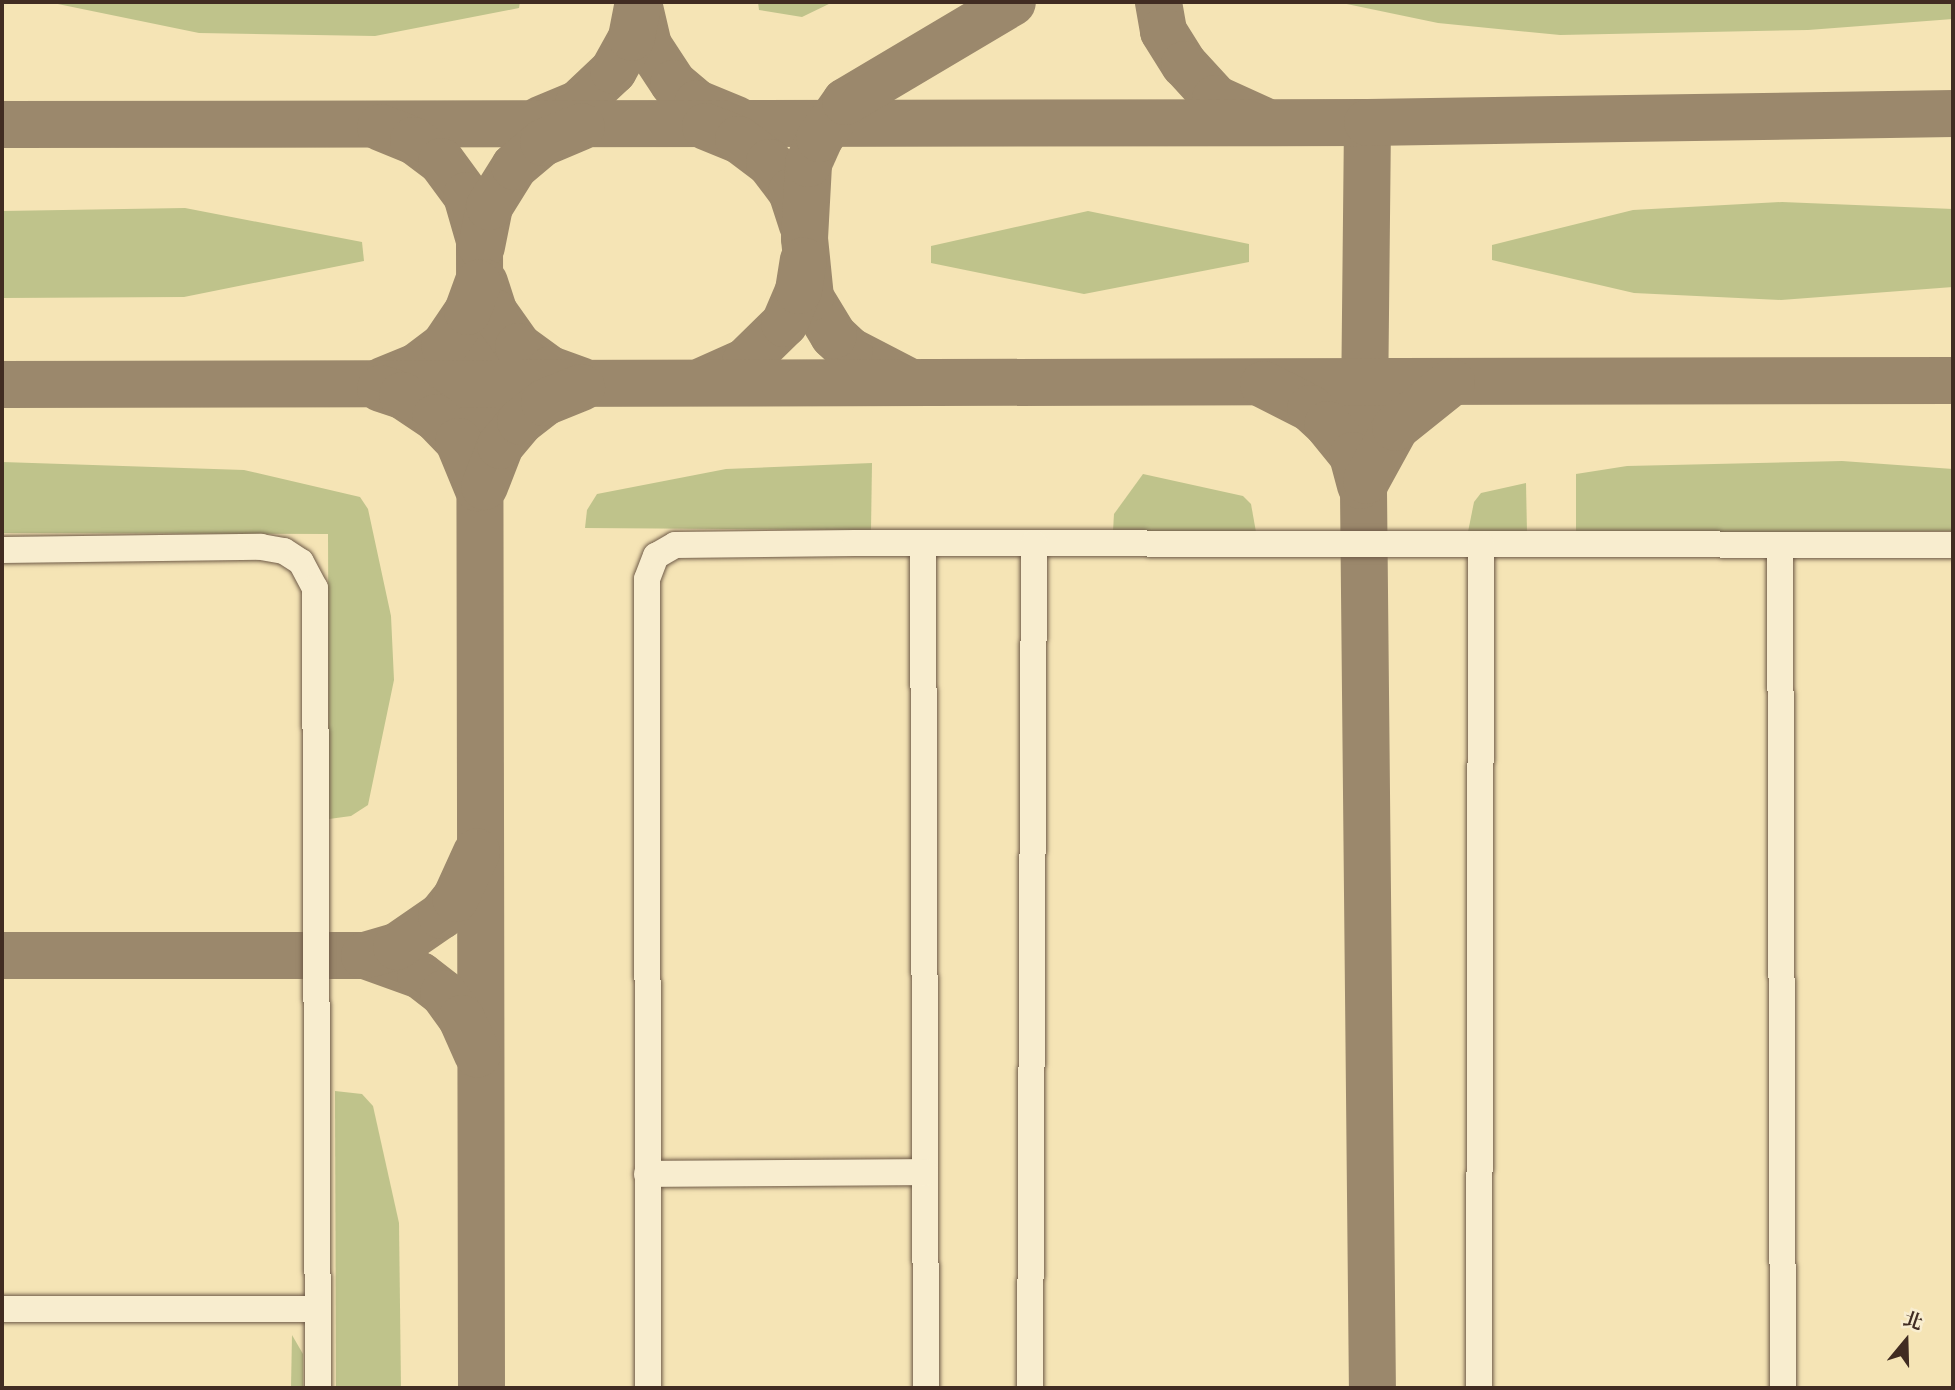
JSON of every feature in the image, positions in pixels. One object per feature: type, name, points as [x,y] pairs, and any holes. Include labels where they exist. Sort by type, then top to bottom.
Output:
[{"type":"lane","points":[[923,543],[926,1388]]},
{"type":"lane","points":[[1030,1388],[1034,543]]},
{"type":"lane","points":[[648,1388],[647,579],[656,556],[675,545],[1953,545]]},
{"type":"lane","points":[[1479,1388],[1481,545]]},
{"type":"lane","points":[[2,550],[261,547],[284,551],[301,562],[315,588],[313,955],[318,1388]]},
{"type":"lane","points":[[1780,547],[1783,1388]]},
{"type":"lane","points":[[647,1174],[925,1172]]},
{"type":"lane","points":[[2,1309],[317,1309]]},
{"type":"green space","points":[[48,2],[520,2],[519,8],[375,36],[199,33]]},
{"type":"green space","points":[[758,2],[833,2],[802,17],[759,10]]},
{"type":"green space","points":[[1337,2],[1953,2],[1953,19],[1808,30],[1560,35],[1438,23]]},
{"type":"green space","points":[[1782,202],[1953,209],[1953,287],[1781,300],[1634,293],[1492,260],[1492,245],[1633,210]]},
{"type":"green space","points":[[185,208],[362,242],[364,261],[184,297],[2,298],[2,211]]},
{"type":"green space","points":[[1088,211],[1249,244],[1249,262],[1084,294],[931,263],[931,246]]},
{"type":"green space","points":[[1842,461],[1953,469],[1953,531],[1576,533],[1576,474],[1627,466]]},
{"type":"green space","points":[[2,462],[244,470],[360,497],[368,509],[391,616],[394,680],[368,805],[351,816],[329,819],[328,534],[2,533]]},
{"type":"green space","points":[[872,463],[871,530],[585,528],[587,510],[597,494],[726,469]]},
{"type":"green space","points":[[1143,474],[1243,496],[1251,504],[1256,532],[1113,531],[1114,514]]},
{"type":"green space","points":[[1526,483],[1527,533],[1468,532],[1474,502],[1481,493]]},
{"type":"green space","points":[[335,1091],[362,1094],[373,1106],[399,1223],[401,1388],[336,1388]]},
{"type":"green space","points":[[292,1335],[303,1354],[303,1388],[291,1388]]},
{"type":"taxiway","points":[[638,2],[648,45],[673,83],[697,103],[736,119]]},
{"type":"taxiway","points":[[540,119],[578,103],[613,70],[631,37],[638,2]]},
{"type":"taxiway","points":[[905,379],[849,350],[833,335],[810,297],[804,238],[808,163],[819,138],[845,101],[1012,2]]},
{"type":"taxiway","points":[[1158,2],[1163,31],[1184,64],[1215,98],[1263,120]]},
{"type":"taxiway","points":[[2,124],[1367,122],[1953,113]]},
{"type":"taxiway","points":[[1367,122],[1363,491],[1372,1388]]},
{"type":"taxiway","points":[[481,246],[489,206],[514,166],[543,142],[581,126]]},
{"type":"taxiway","points":[[705,126],[738,139],[769,162],[791,191],[802,224]]},
{"type":"taxiway","points":[[380,127],[413,140],[441,161],[466,195],[479,240],[481,1388]]},
{"type":"taxiway","points":[[703,380],[745,361],[784,323],[798,290],[803,260]]},
{"type":"taxiway","points":[[484,282],[494,312],[518,346],[550,369],[581,380]]},
{"type":"taxiway","points":[[382,380],[415,367],[444,345],[467,311],[477,283]]},
{"type":"taxiway","points":[[2,384],[1953,380]]},
{"type":"taxiway","points":[[1366,480],[1395,427],[1451,382]]},
{"type":"taxiway","points":[[1263,384],[1310,408],[1327,424],[1352,455],[1360,485]]},
{"type":"taxiway","points":[[484,486],[500,445],[520,421],[544,402],[581,387]]},
{"type":"taxiway","points":[[380,388],[402,395],[435,417],[458,441],[477,487]]},
{"type":"taxiway","points":[[364,955],[396,946],[441,915],[455,898],[476,852]]},
{"type":"taxiway","points":[[2,955],[364,955],[420,975],[443,993],[461,1018],[477,1054]]}]
